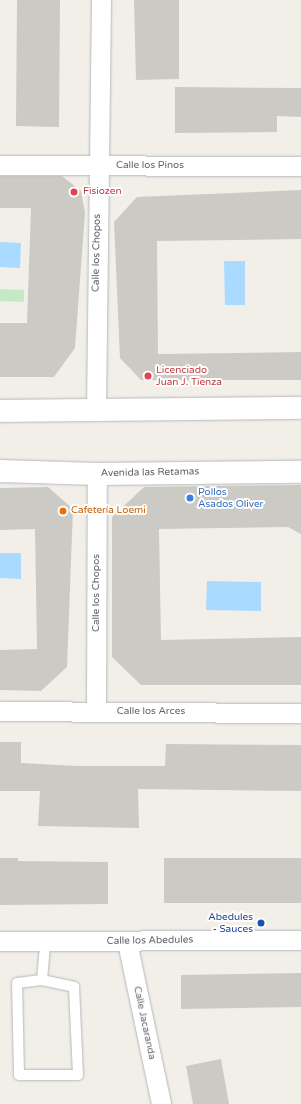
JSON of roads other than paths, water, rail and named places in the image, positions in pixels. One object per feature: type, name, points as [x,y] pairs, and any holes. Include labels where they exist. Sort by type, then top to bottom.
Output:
[{"type":"street","name":"Calle los Chopos","points":[[96,409],[101,0]]},
{"type":"street","name":"Calle los Pinos","points":[[0,165],[301,166]]},
{"type":"street","points":[[0,411],[301,408]]},
{"type":"street","name":"Avenida las Retamas","points":[[0,471],[97,474],[301,472]]},
{"type":"street","name":"Calle los Chopos","points":[[96,712],[97,474]]},
{"type":"street","name":"Calle los Arces","points":[[0,711],[301,713]]},
{"type":"street","name":"Calle los Abedules","points":[[0,941],[127,942],[301,940]]},
{"type":"street","name":"Calle Jacaranda","points":[[127,942],[161,1104]]},
{"type":"lane","points":[[42,980],[45,942]]},
{"type":"lane","points":[[42,980],[74,987],[78,1075],[19,1074],[17,983],[42,980]]},
{"type":"water","points":[[0,242],[21,243],[20,268],[0,267]]},
{"type":"water","points":[[224,261],[245,261],[245,305],[225,305]]},
{"type":"water","points":[[0,553],[21,553],[21,579],[0,578]]},
{"type":"water","points":[[207,581],[261,582],[261,611],[206,610]]},
{"type":"place","name":"Fisiozen","points":[[74,192]]},
{"type":"place","name":"Licenciado Juan J. Tienza","points":[[148,376]]},
{"type":"place","name":"Pollos Asados Oliver","points":[[190,498]]},
{"type":"place","name":"Cafetería Loemi","points":[[63,511]]},
{"type":"place","name":"Abedules - Sauces","points":[[261,923]]}]
